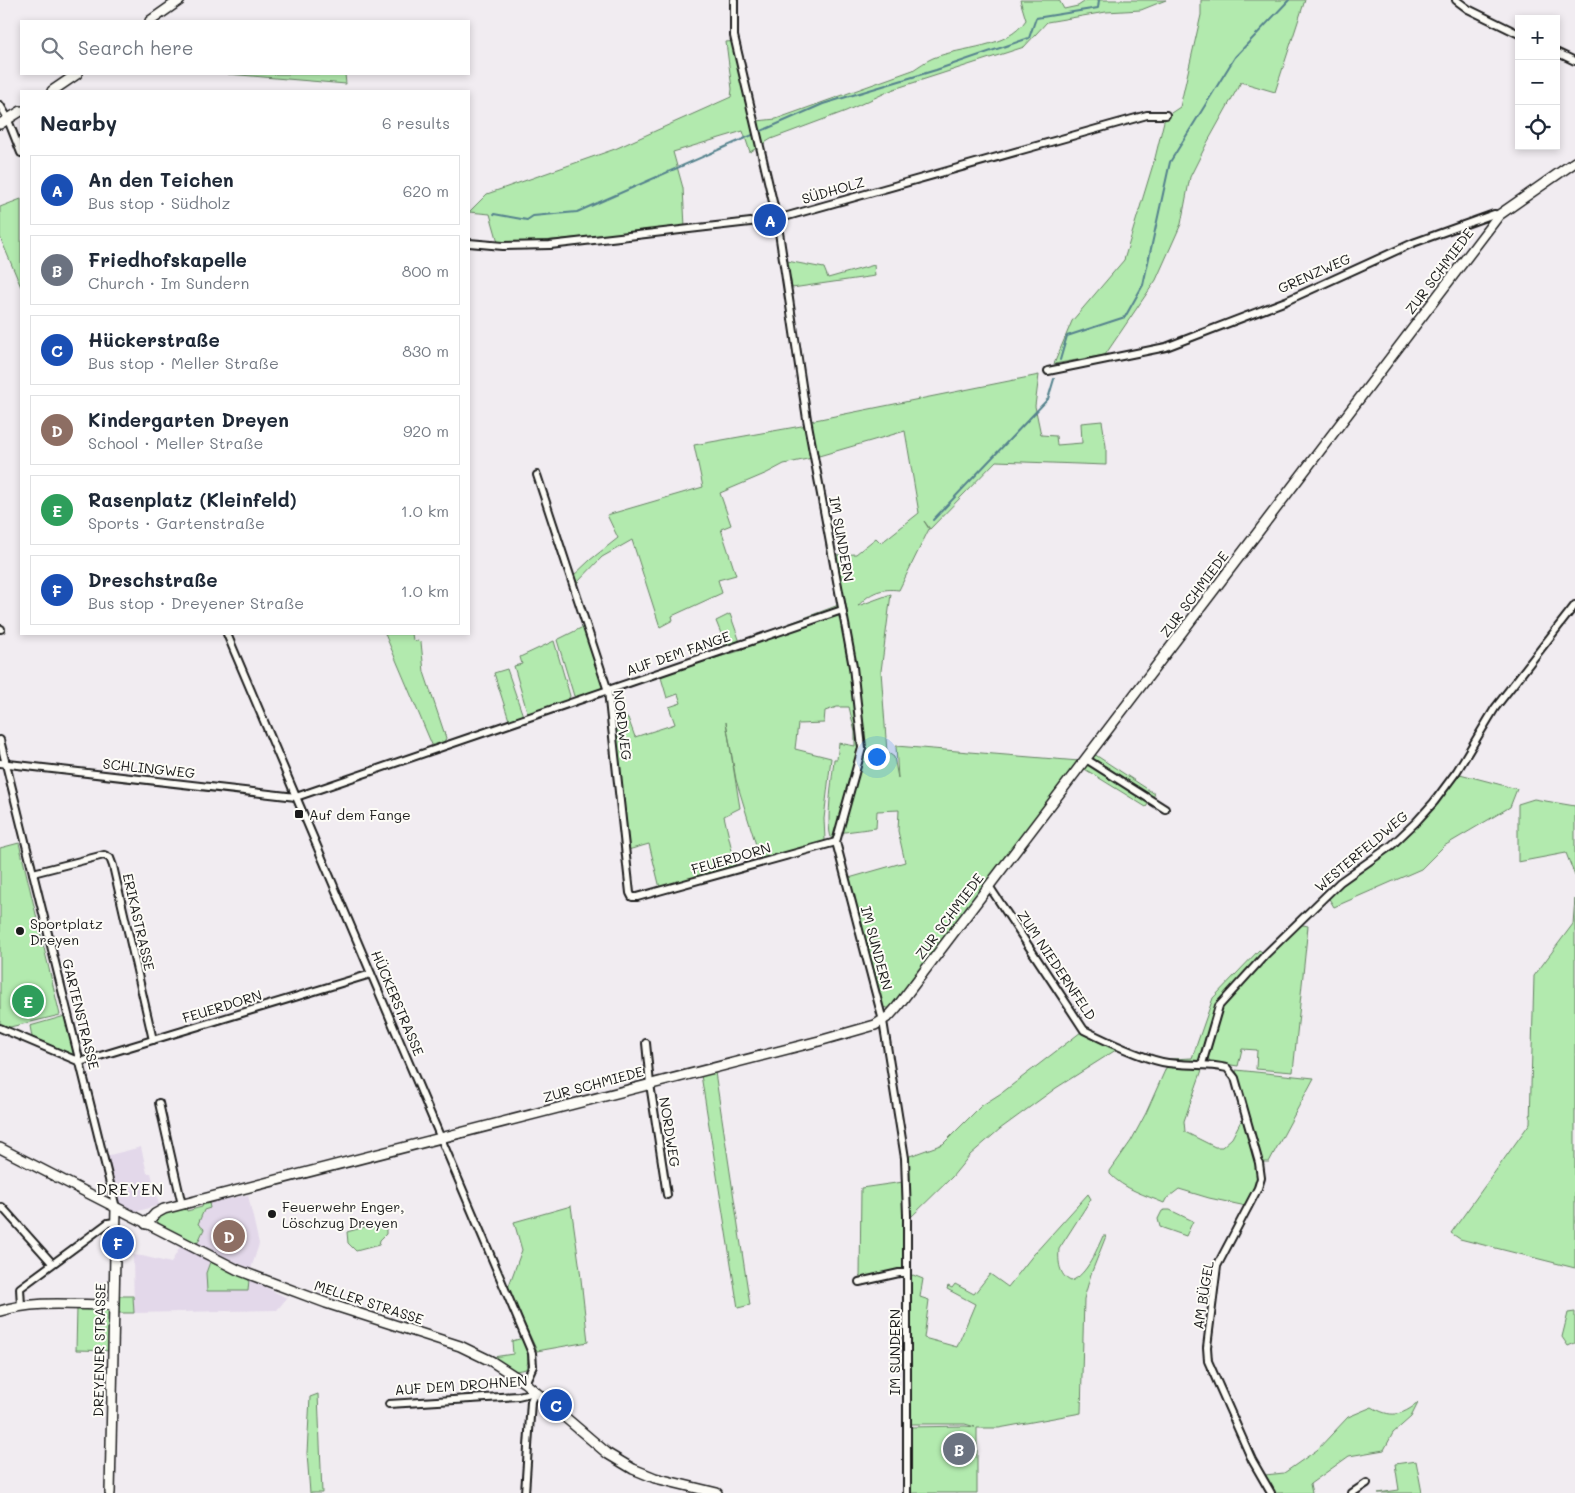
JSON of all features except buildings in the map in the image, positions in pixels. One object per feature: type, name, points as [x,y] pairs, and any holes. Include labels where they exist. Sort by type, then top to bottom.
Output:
[{"type":"street","points":[[151,20],[180,0]]},
{"type":"street","name":"IM SUNDERN","points":[[734,0],[734,36],[777,219],[807,417],[853,667],[862,748],[836,842],[883,1020],[905,1158],[907,1493]]},
{"type":"street","points":[[1456,0],[1468,9],[1515,32]]},
{"type":"street","points":[[1560,54],[1575,61]]},
{"type":"street","points":[[57,90],[76,75]]},
{"type":"street","points":[[0,104],[6,115],[4,122],[20,151]]},
{"type":"street","points":[[4,122],[20,112]]},
{"type":"street","name":"SÜDHOLZ","points":[[470,243],[503,246],[550,245],[777,219],[1146,115],[1166,115]]},
{"type":"street","name":"GRENZWEG","points":[[1048,372],[1166,347],[1286,301],[1413,243],[1494,214],[1499,215],[1575,162]]},
{"type":"street","name":"ZUR SCHMIEDE","points":[[146,1224],[159,1211],[819,1041],[866,1028],[883,1020],[897,1006],[1499,215]]},
{"type":"street","name":"NORDWEG","points":[[537,475],[608,690],[630,893],[632,897]]},
{"type":"street","name":"WESTERFELDWEG","points":[[1202,1064],[1219,1006],[1266,954],[1340,882],[1392,845],[1434,802],[1457,771],[1495,708],[1575,605]]},
{"type":"street","name":"AUF DEM FANGE","points":[[296,797],[842,610]]},
{"type":"street","name":"HÜCKERSTRASSE","points":[[227,635],[532,1353],[533,1366],[524,1383]]},
{"type":"street","name":"GARTENSTRASSE","points":[[0,740],[3,764],[33,873],[116,1208]]},
{"type":"street","points":[[1086,759],[1165,809]]},
{"type":"street","name":"SCHLINGWEG","points":[[3,764],[296,797]]},
{"type":"street","name":"FEUERDORN","points":[[632,897],[836,842]]},
{"type":"street","name":"ERIKASTRASSE","points":[[33,873],[104,855],[110,858],[153,1040]]},
{"type":"street","name":"ZUM NIEDERNFELD","points":[[988,886],[1084,1030],[1166,1063],[1202,1064]]},
{"type":"street","name":"FEUERDORN","points":[[80,1062],[371,974]]},
{"type":"street","points":[[0,1028],[80,1062]]},
{"type":"street","name":"NORDWEG","points":[[646,1043],[650,1084],[667,1195]]},
{"type":"street","name":"AM BÜGEL","points":[[1202,1064],[1227,1068],[1235,1078],[1261,1171],[1258,1188],[1217,1266],[1207,1347],[1208,1361],[1219,1387],[1252,1460],[1271,1493]]},
{"type":"street","points":[[159,1103],[182,1205]]},
{"type":"street","name":"MELLER STRASSE","points":[[0,1148],[238,1270],[326,1303],[460,1346],[491,1361],[524,1383],[601,1448],[633,1469],[655,1478],[717,1493]]},
{"type":"street","points":[[2,1207],[52,1263]]},
{"type":"street","name":"DREYENER STRASSE","points":[[110,1493],[116,1208]]},
{"type":"street","points":[[21,1306],[20,1288],[108,1223],[115,1222]]},
{"type":"street","points":[[859,1282],[906,1273]]},
{"type":"street","points":[[0,1311],[21,1306],[113,1305]]},
{"type":"street","points":[[525,1493],[531,1401],[535,1392]]},
{"type":"street","name":"AUF DEM DROHNEN","points":[[389,1404],[518,1396],[535,1392]]},
{"type":"street","points":[[1352,1493],[1367,1483]]},
{"type":"shaded area","points":[[141,1147],[147,1173],[151,1173],[159,1205],[132,1213],[112,1202],[102,1157]]},
{"type":"shaded area","points":[[248,1195],[259,1244],[251,1269],[197,1244],[204,1229],[197,1224],[204,1210],[210,1208],[209,1203]]},
{"type":"shaded area","points":[[181,1245],[210,1262],[206,1273],[248,1291],[249,1279],[287,1298],[277,1310],[134,1313],[133,1255],[171,1263]]},
{"type":"green space","points":[[1020,0],[1059,0],[1064,9],[1078,6],[1087,0],[1166,0],[1141,10],[1106,12],[1047,22],[1024,47],[894,89],[846,111],[771,139],[750,152],[743,131],[673,152],[683,188],[685,227],[533,242],[498,242],[490,214],[470,212],[487,194],[615,149],[731,97],[732,89],[726,42],[736,41],[757,121],[776,119],[913,70],[933,58],[945,54],[996,42],[1018,29],[1026,20]]},
{"type":"green space","points":[[1201,0],[1305,0],[1275,92],[1241,82],[1190,177],[1181,224],[1156,280],[1105,355],[1054,364],[1072,321],[1124,260],[1155,158],[1165,117],[1180,107],[1201,15]]},
{"type":"green space","points":[[240,75],[345,75],[346,84]]},
{"type":"green space","points":[[20,199],[20,285],[0,237],[0,207]]},
{"type":"green space","points":[[787,261],[824,268],[828,278],[874,265],[875,276],[792,288]]},
{"type":"green space","points":[[1039,375],[1035,406],[1041,435],[1056,436],[1057,445],[1082,443],[1081,423],[1102,421],[1106,446],[1106,465],[996,461],[930,529],[924,521],[929,529],[899,590],[877,592],[867,597],[858,606],[891,594],[881,671],[887,752],[894,757],[898,778],[896,746],[1079,761],[892,1009],[882,1007],[849,878],[905,862],[898,831],[899,810],[877,811],[876,828],[837,833],[833,841],[830,835],[829,815],[834,759],[837,759],[839,743],[855,746],[855,732],[849,707],[837,707],[825,711],[824,723],[798,724],[795,749],[831,758],[824,819],[825,840],[823,843],[761,861],[736,780],[726,722],[740,808],[724,816],[736,868],[660,888],[649,844],[628,850],[613,723],[628,718],[635,737],[675,724],[669,707],[681,703],[678,694],[667,698],[660,674],[743,650],[740,642],[836,606],[842,597],[834,555],[856,554],[876,538],[881,543],[919,513],[905,431],[812,458],[784,464],[720,493],[731,525],[721,529],[736,575],[718,580],[722,593],[672,616],[673,620],[660,627],[632,540],[602,557],[575,585],[572,577],[618,538],[607,515],[703,487],[694,445],[807,425],[810,421]]},
{"type":"green space","points":[[730,614],[740,642],[726,646],[716,621]]},
{"type":"green space","points":[[585,626],[603,685],[602,689],[578,697],[574,696],[557,640]]},
{"type":"green space","points":[[385,635],[412,635],[413,640],[421,642],[424,672],[446,738],[444,742],[433,747]]},
{"type":"green space","points":[[554,641],[570,696],[568,700],[528,715],[514,666],[522,664],[520,657]]},
{"type":"green space","points":[[507,669],[523,716],[509,720],[494,673]]},
{"type":"green space","points":[[1094,754],[1155,794],[1146,807],[1083,768]]},
{"type":"green space","points":[[1460,774],[1517,789],[1510,807],[1444,846],[1421,869],[1334,907],[1328,897],[1341,884],[1418,824]]},
{"type":"green space","points":[[1534,799],[1575,806],[1575,876],[1566,853],[1518,862],[1518,804]]},
{"type":"green space","name":"Sportplatz Dreyen","points":[[19,843],[60,1015],[6,1028],[0,1025],[0,848]]},
{"type":"green space","points":[[1575,899],[1575,1268],[1460,1239],[1451,1233],[1530,1123],[1534,976],[1573,924]]},
{"type":"green space","points":[[1298,924],[1308,926],[1293,1072],[1256,1069],[1257,1050],[1242,1049],[1238,1066],[1211,1062],[1207,1057],[1221,1007]]},
{"type":"green space","points":[[1259,950],[1264,953],[1216,1004],[1200,1060],[1195,1063],[1203,1067],[1184,1121],[1185,1132],[1215,1147],[1222,1147],[1232,1138],[1244,1115],[1258,1173],[1258,1182],[1246,1206],[1179,1189],[1166,1199],[1164,1203],[1128,1188],[1110,1174],[1110,1171],[1131,1141],[1146,1113],[1170,1059],[1192,1058],[1213,998]]},
{"type":"green space","points":[[65,1016],[75,1056],[32,1037],[30,1026]]},
{"type":"green space","points":[[1081,1032],[1119,1048],[1056,1088],[1000,1129],[970,1155],[952,1177],[910,1218],[907,1157],[943,1144],[981,1106],[1003,1092]]},
{"type":"green space","points":[[1236,1070],[1314,1078],[1269,1162],[1262,1162]]},
{"type":"green space","points":[[715,1072],[750,1305],[738,1308],[701,1075]]},
{"type":"green space","points":[[903,1182],[904,1269],[860,1280],[861,1188]]},
{"type":"green space","points":[[1088,1194],[1091,1199],[1059,1249],[1059,1263],[1062,1272],[1071,1281],[1082,1274],[1103,1236],[1106,1236],[1091,1274],[1084,1299],[1081,1413],[999,1428],[977,1428],[977,1493],[910,1493],[910,1427],[975,1427],[965,1424],[910,1424],[909,1277],[913,1275],[923,1279],[920,1297],[929,1300],[924,1338],[957,1347],[975,1304],[947,1289],[948,1286],[952,1288],[955,1284],[974,1294],[990,1274],[1008,1287],[1034,1254]]},
{"type":"green space","points":[[209,1203],[210,1208],[204,1210],[198,1224],[204,1229],[197,1244],[160,1227],[157,1220],[159,1215],[186,1208],[187,1211]]},
{"type":"green space","points":[[571,1206],[588,1342],[537,1351],[508,1288],[522,1250],[514,1222]]},
{"type":"green space","points":[[1170,1210],[1193,1221],[1186,1236],[1160,1227],[1158,1219],[1162,1211]]},
{"type":"green space","points":[[375,1224],[386,1227],[386,1234],[380,1240],[379,1245],[356,1251],[348,1243],[347,1232]]},
{"type":"green space","points":[[210,1262],[249,1279],[248,1291],[207,1291],[206,1273]]},
{"type":"green space","points":[[117,1296],[133,1296],[134,1313],[118,1313],[117,1351],[76,1350],[77,1308],[117,1310]]},
{"type":"green space","points":[[1575,1312],[1575,1343],[1568,1346],[1562,1337],[1568,1313]]},
{"type":"green space","points":[[523,1338],[528,1357],[526,1369],[516,1371],[493,1357],[513,1354],[512,1341]]},
{"type":"green space","points":[[318,1394],[322,1493],[310,1493],[307,1453],[310,1397]]},
{"type":"green space","points":[[1418,1403],[1411,1417],[1393,1433],[1384,1450],[1349,1456],[1310,1484],[1312,1493],[1266,1493],[1259,1480],[1265,1475],[1284,1473],[1317,1450],[1348,1417],[1372,1407],[1385,1413],[1401,1413]]},
{"type":"green space","points":[[1416,1461],[1422,1493],[1378,1493],[1399,1490],[1395,1464]]},
{"type":"waterway","points":[[494,214],[527,220],[533,216],[577,212],[823,104],[936,70],[1029,38],[1036,18],[1098,8],[1099,0]]},
{"type":"waterway","points":[[1060,360],[1067,336],[1125,317],[1143,285],[1170,162],[1235,57],[1289,0]]},
{"type":"waterway","points":[[933,520],[1048,399],[1054,379]]},
{"type":"place","name":"An den Teichen","points":[[770,220]]},
{"type":"place","name":"Auf dem Fange","points":[[299,814]]},
{"type":"place","name":"Sportplatz Dreyen","points":[[20,931]]},
{"type":"place","name":"Rasenplatz (Kleinfeld)","points":[[28,1001]]},
{"type":"place","name":"Feuerwehr Enger, Löschzug Dreyen","points":[[272,1214]]},
{"type":"place","name":"Kindergarten Dreyen","points":[[229,1236]]},
{"type":"place","name":"Dreschstraße","points":[[118,1243]]},
{"type":"place","name":"Hückerstraße","points":[[556,1405]]},
{"type":"place","name":"Friedhofskapelle","points":[[959,1449]]},
{"type":"district","name":"DREYEN","points":[[130,1188]]}]
